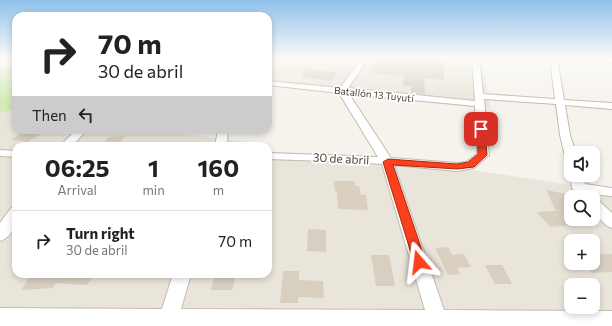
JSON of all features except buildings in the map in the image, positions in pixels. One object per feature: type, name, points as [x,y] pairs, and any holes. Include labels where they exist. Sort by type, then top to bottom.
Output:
[{"type":"street","points":[[355,73],[342,90],[388,162],[438,323]]},
{"type":"street","points":[[477,73],[480,100]]},
{"type":"street","points":[[555,73],[565,135],[568,146]]},
{"type":"street","name":"Batallón 13 Tuyutí","points":[[272,83],[480,100],[560,102],[612,106]]},
{"type":"street","name":"30 de abril","points":[[272,156],[353,158],[457,167],[470,165],[483,155],[480,100]]},
{"type":"street","points":[[70,142],[78,134]]},
{"type":"street","points":[[0,154],[12,154]]},
{"type":"street","points":[[600,192],[612,192]]},
{"type":"street","points":[[600,210],[612,222]]},
{"type":"street","points":[[0,235],[12,218]]},
{"type":"street","points":[[167,322],[181,278]]},
{"type":"street","points":[[0,317],[167,322],[438,323],[612,321]]},
{"type":"shaded area","points":[[272,73],[484,73],[490,108],[272,84]]},
{"type":"shaded area","points":[[306,73],[317,73],[310,83],[272,79],[272,74],[303,77]]},
{"type":"shaded area","points":[[0,110],[12,112],[12,134],[184,134],[246,142],[12,142],[12,278],[272,278],[272,152],[378,156],[612,191],[612,326],[0,326]]},
{"type":"green space","points":[[0,73],[12,73],[12,111],[0,112]]},
{"type":"route","points":[[419,262],[388,162],[457,167],[470,165],[483,155],[481,129]]}]
